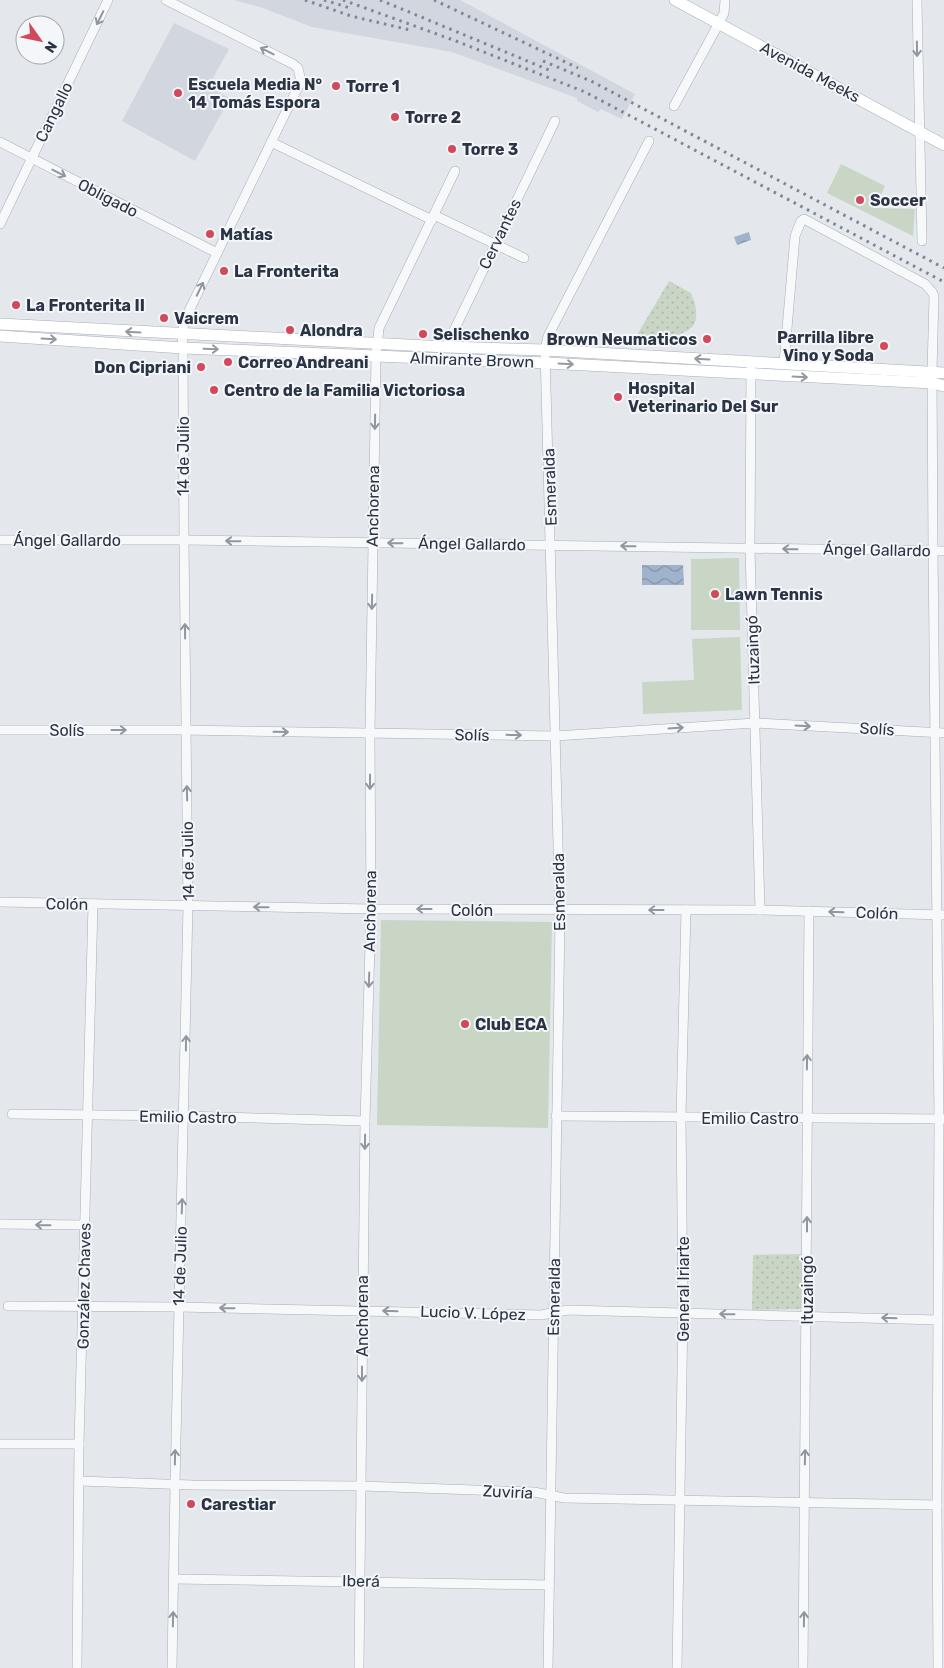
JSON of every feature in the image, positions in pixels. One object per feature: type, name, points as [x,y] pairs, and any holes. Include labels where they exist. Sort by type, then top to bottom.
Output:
[{"type":"main road","name":"Avenida Meeks","points":[[675,0],[944,145]]},
{"type":"main road","name":"Almirante Brown","points":[[0,324],[446,347],[545,350],[938,372]]},
{"type":"main road","name":"Almirante Brown","points":[[0,336],[183,348],[546,363],[938,385]]},
{"type":"street","name":"Cangallo","points":[[0,224],[108,0]]},
{"type":"street","name":"14 de Julio","points":[[166,0],[293,64],[298,68],[301,82],[186,317],[182,334],[188,906],[172,1668]]},
{"type":"street","points":[[674,106],[724,13],[725,0]]},
{"type":"street","points":[[917,0],[922,241]]},
{"type":"street","name":"Cervantes","points":[[446,347],[555,121]]},
{"type":"street","name":"Esmeralda","points":[[548,1668],[560,910],[545,350],[548,336],[649,141]]},
{"type":"street","name":"Obligado","points":[[0,142],[217,253]]},
{"type":"street","points":[[271,142],[524,258]]},
{"type":"street","name":"Anchorena","points":[[359,1668],[362,1310],[370,909],[370,733],[376,343],[379,328],[454,171]]},
{"type":"street","points":[[784,363],[795,236],[804,218],[929,288],[934,296],[938,385],[933,551],[939,733],[941,915],[941,1286],[938,1320],[941,1441],[936,1505],[941,1578],[938,1668]]},
{"type":"street","name":"Ituzaingó","points":[[751,361],[750,549],[760,910]]},
{"type":"street","name":"Ángel Gallardo","points":[[0,540],[184,540],[944,551]]},
{"type":"street","name":"Solís","points":[[0,730],[186,730],[555,736],[755,723],[939,733]]},
{"type":"street","name":"Colón","points":[[0,902],[370,909],[760,910],[941,915]]},
{"type":"street","name":"González Chaves","points":[[77,1668],[79,1481],[93,904]]},
{"type":"street","name":"General Iriarte","points":[[677,1668],[684,1313],[681,1117],[686,910]]},
{"type":"street","name":"Ituzaingó","points":[[803,1668],[809,911]]},
{"type":"street","name":"Emilio Castro","points":[[12,1114],[365,1121]]},
{"type":"street","name":"Emilio Castro","points":[[556,1116],[941,1119]]},
{"type":"street","points":[[0,1224],[85,1225]]},
{"type":"street","name":"Lucio V. López","points":[[8,1306],[362,1310],[541,1315],[568,1310],[938,1320]]},
{"type":"street","points":[[0,1444],[80,1444]]},
{"type":"street","name":"Zuviría","points":[[79,1481],[362,1486],[534,1492],[564,1498],[936,1505]]},
{"type":"street","name":"Iberá","points":[[174,1579],[549,1585]]},
{"type":"shaded area","points":[[234,0],[460,0],[635,94],[622,119],[601,109],[598,112],[577,101],[577,98],[452,52],[312,27],[260,7]]},
{"type":"shaded area","name":"Escuela Media N° 14 Tomás Espora","points":[[174,23],[229,49],[208,87],[230,98],[195,161],[122,121]]},
{"type":"green space","name":"Soccer","points":[[841,164],[885,186],[875,208],[915,209],[913,236],[827,193]]},
{"type":"green space","points":[[669,281],[691,293],[696,310],[696,319],[692,327],[672,337],[631,345]]},
{"type":"green space","name":"Lawn Tennis","points":[[739,558],[740,630],[691,630],[691,559]]},
{"type":"green space","points":[[740,637],[742,710],[643,714],[642,682],[694,680],[692,639]]},
{"type":"green space","name":"Club ECA","points":[[381,920],[552,922],[548,1128],[377,1125]]},
{"type":"green space","points":[[802,1254],[802,1309],[752,1310],[753,1255]]},
{"type":"water","points":[[749,232],[751,240],[737,245],[734,237]]},
{"type":"water","points":[[642,565],[683,565],[684,585],[642,585]]},
{"type":"railway","points":[[305,0],[351,16],[410,30]]},
{"type":"railway","points":[[324,0],[350,8]]},
{"type":"railway","points":[[343,0],[456,41],[585,92],[944,282]]},
{"type":"railway","points":[[380,0],[549,70]]},
{"type":"railway","points":[[434,0],[578,68]]},
{"type":"railway","points":[[543,61],[591,81],[944,268]]},
{"type":"place","name":"Torre 1","points":[[336,86]]},
{"type":"place","name":"Escuela Media N° 14 Tomás Espora","points":[[178,93]]},
{"type":"place","name":"Torre 2","points":[[395,117]]},
{"type":"place","name":"Torre 3","points":[[452,149]]},
{"type":"place","name":"Soccer","points":[[860,200]]},
{"type":"place","name":"Matías","points":[[210,234]]},
{"type":"place","name":"La Fronterita","points":[[224,271]]},
{"type":"place","name":"La Fronterita II","points":[[16,305]]},
{"type":"place","name":"Vaicrem","points":[[164,318]]},
{"type":"place","name":"Alondra","points":[[290,330]]},
{"type":"place","name":"Selischenko","points":[[423,334]]},
{"type":"place","name":"Brown Neumaticos","points":[[707,339]]},
{"type":"place","name":"Parrilla libre Vino y Soda","points":[[884,346]]},
{"type":"place","name":"Correo Andreani","points":[[228,362]]},
{"type":"place","name":"Don Cipriani","points":[[201,367]]},
{"type":"place","name":"Centro de la Familia Victoriosa","points":[[214,390]]},
{"type":"place","name":"Hospital Veterinario Del Sur","points":[[618,397]]},
{"type":"place","name":"Lawn Tennis","points":[[715,594]]},
{"type":"place","name":"Club ECA","points":[[465,1024]]},
{"type":"place","name":"Carestiar","points":[[191,1504]]}]
